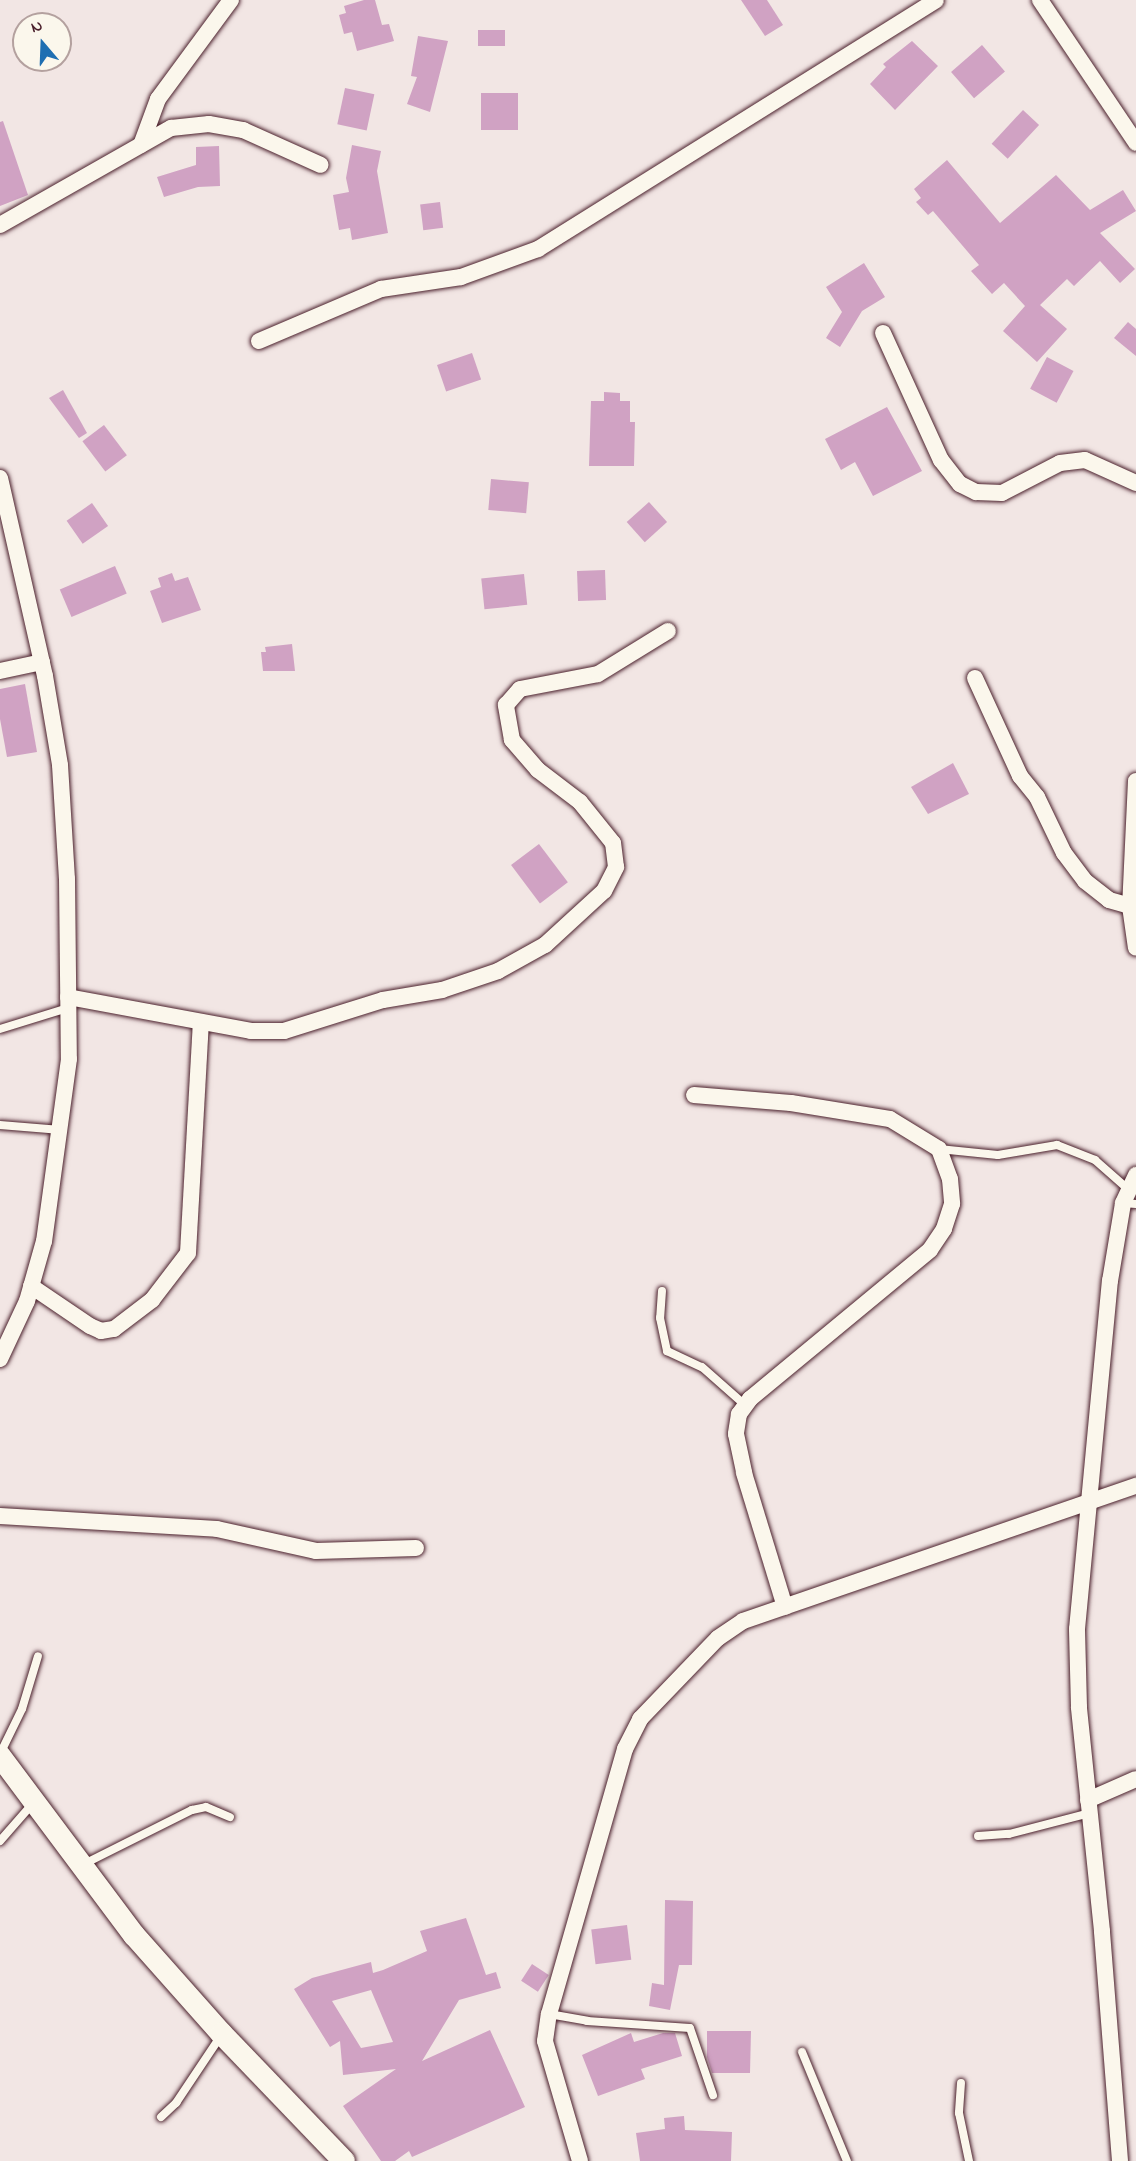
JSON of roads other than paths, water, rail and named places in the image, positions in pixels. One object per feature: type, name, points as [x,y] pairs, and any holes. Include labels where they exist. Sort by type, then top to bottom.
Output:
[{"type":"main road","points":[[0,1755],[134,1935],[222,2034],[344,2161]]},
{"type":"street","points":[[141,145],[158,99],[231,0]]},
{"type":"street","points":[[259,341],[381,289],[460,277],[538,249],[936,0]]},
{"type":"street","points":[[1040,0],[1136,143]]},
{"type":"street","points":[[0,225],[171,128],[209,124],[243,130],[321,165]]},
{"type":"street","points":[[884,333],[941,460],[960,484],[976,492],[1002,493],[1060,463],[1085,460],[1136,483]]},
{"type":"street","points":[[0,478],[42,662],[60,765],[67,879],[69,1059],[62,1130],[44,1241],[31,1286],[0,1359]]},
{"type":"street","points":[[68,1003],[251,1031],[284,1031],[383,999],[442,990],[498,971],[545,945],[604,891],[616,867],[613,843],[580,802],[538,770],[512,740],[506,705],[520,689],[598,674],[668,631]]},
{"type":"street","points":[[0,671],[42,662]]},
{"type":"street","points":[[975,678],[1020,776],[1037,797],[1064,853],[1085,881],[1109,900],[1130,906]]},
{"type":"street","points":[[1136,781],[1133,887],[1130,906],[1136,948]]},
{"type":"street","points":[[31,1286],[90,1326],[101,1331],[114,1329],[152,1300],[188,1253],[201,1022]]},
{"type":"street","points":[[694,1095],[801,1104],[890,1119],[939,1149],[950,1179],[952,1204],[944,1229],[930,1250],[746,1405],[739,1414],[736,1434],[744,1473],[784,1607]]},
{"type":"street","points":[[1120,2161],[1079,1707],[1077,1629],[1100,1361],[1129,1199],[1136,1175]]},
{"type":"street","points":[[580,2161],[545,2041],[549,2014],[625,1749],[640,1719],[718,1638],[743,1621],[1087,1506],[1136,1486]]},
{"type":"street","points":[[0,1516],[217,1529],[316,1551],[416,1548]]},
{"type":"street","points":[[1089,1807],[1136,1779]]},
{"type":"lane","points":[[0,1029],[68,1003]]},
{"type":"lane","points":[[0,1125],[62,1130]]},
{"type":"lane","points":[[939,1149],[998,1155],[1057,1145],[1095,1160],[1129,1199]]},
{"type":"lane","points":[[662,1291],[660,1318],[667,1351],[702,1367],[746,1405]]},
{"type":"lane","points":[[0,1755],[22,1709],[38,1656]]},
{"type":"lane","points":[[0,1841],[35,1802]]},
{"type":"lane","points":[[82,1865],[192,1810],[206,1807],[230,1817]]},
{"type":"lane","points":[[978,1836],[1009,1834],[1089,1807]]},
{"type":"lane","points":[[549,2014],[587,2021],[690,2028],[713,2095]]},
{"type":"lane","points":[[161,2116],[176,2103],[222,2034]]},
{"type":"lane","points":[[802,2052],[847,2161]]},
{"type":"lane","points":[[961,2084],[959,2113],[969,2161]]}]
